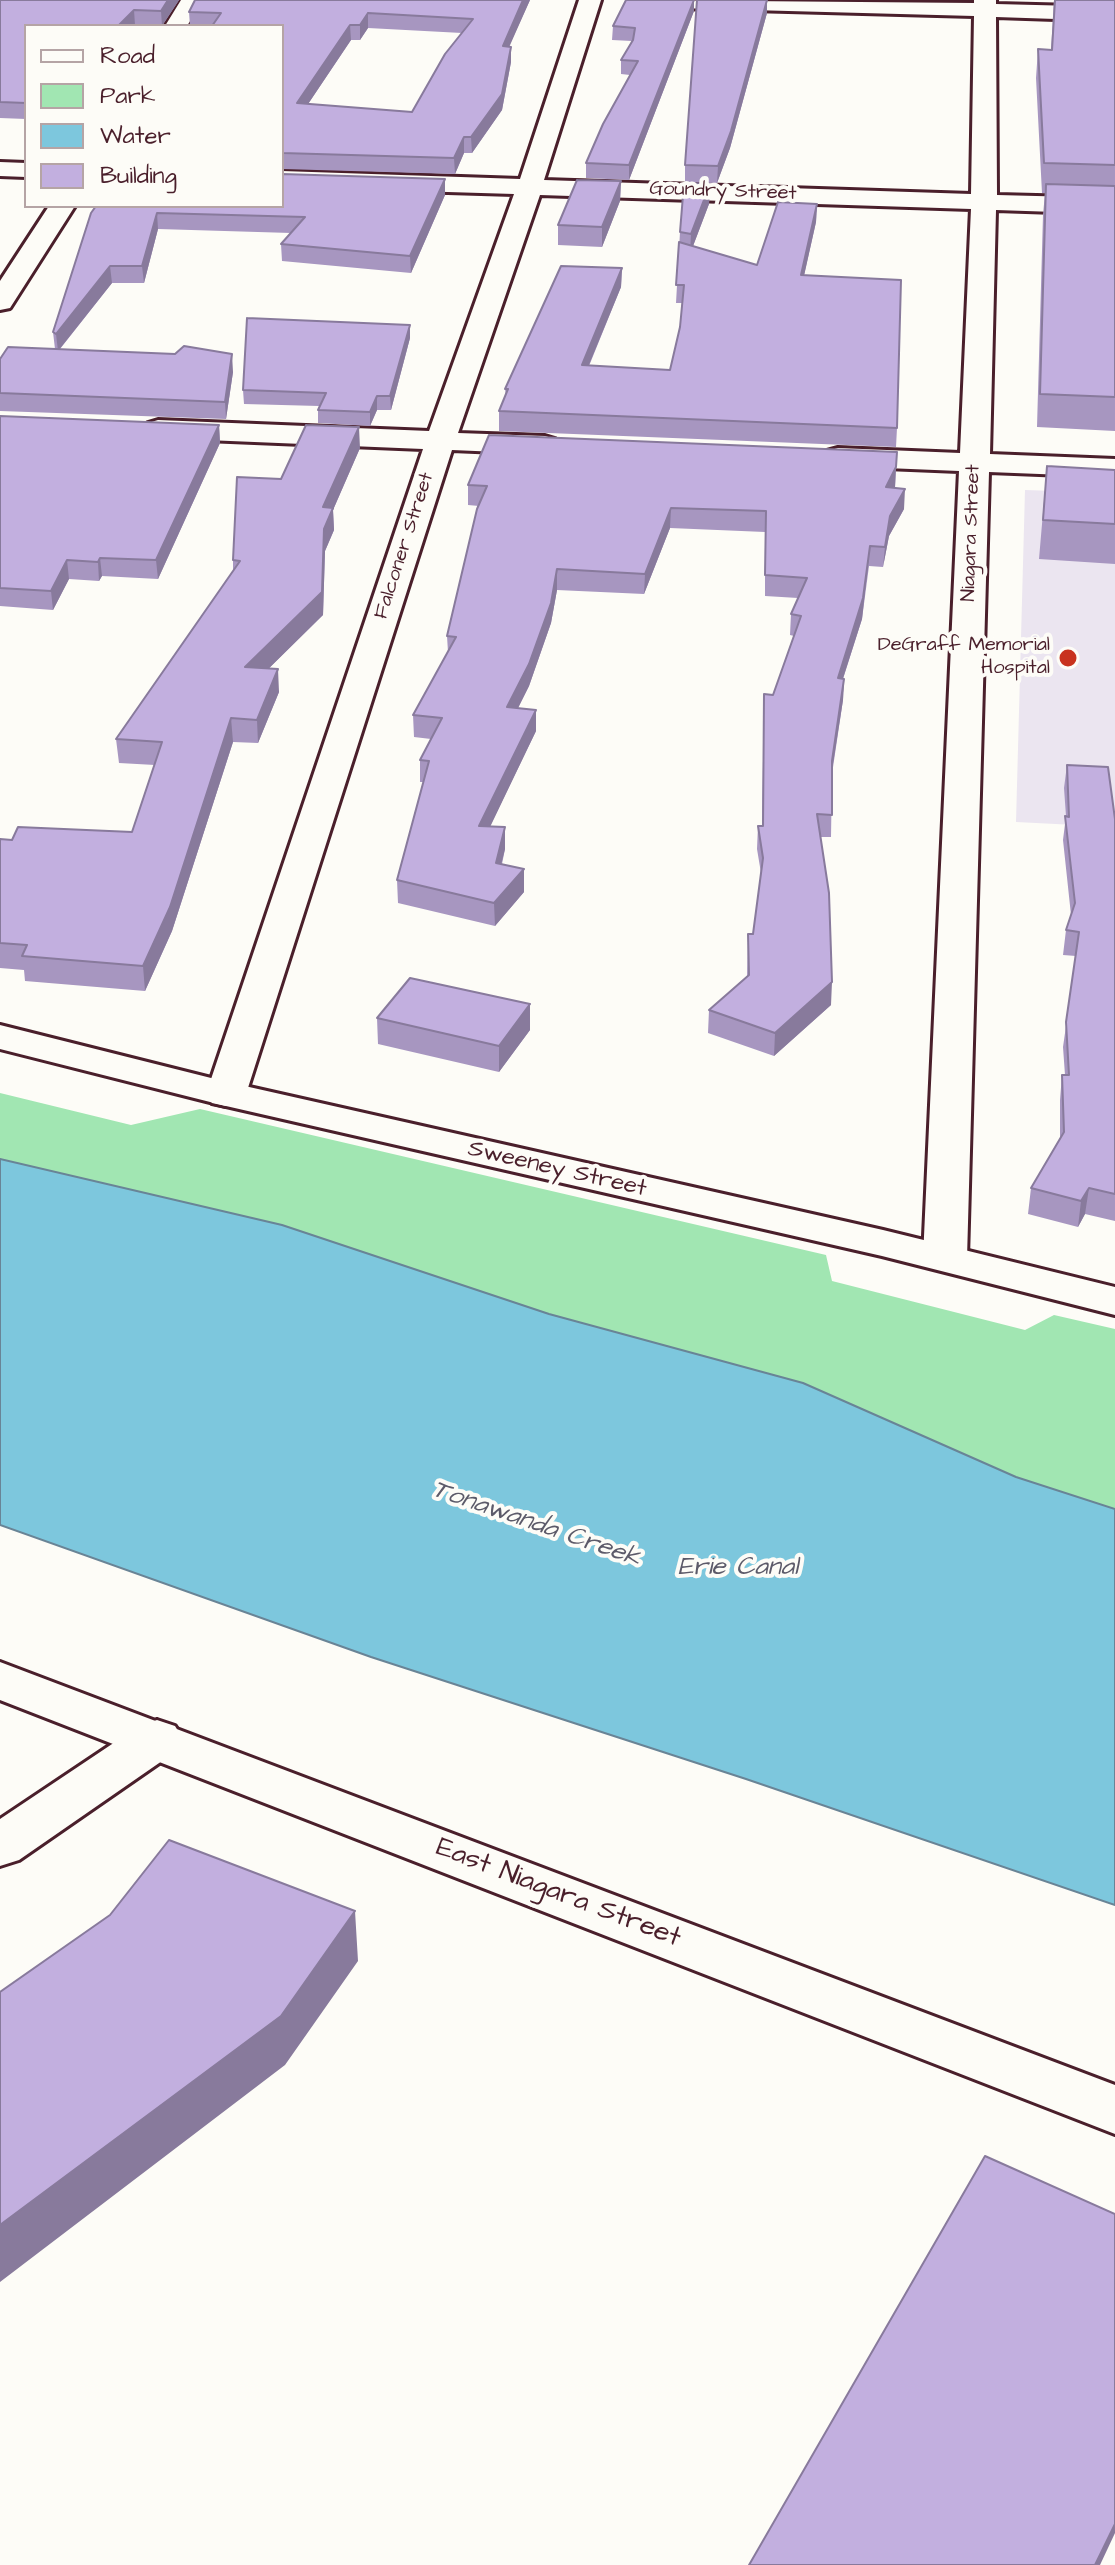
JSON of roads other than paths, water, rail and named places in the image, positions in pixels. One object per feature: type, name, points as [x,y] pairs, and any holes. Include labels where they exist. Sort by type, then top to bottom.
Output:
[{"type":"street","points":[[177,24],[192,0]]},
{"type":"street","name":"Falconer Street","points":[[226,1094],[440,441],[530,186],[590,0]]},
{"type":"street","points":[[640,0],[985,5],[1115,14]]},
{"type":"street","name":"Niagara Street","points":[[945,1258],[984,201],[985,5]]},
{"type":"street","points":[[0,169],[24,170]]},
{"type":"street","name":"Goundry Street","points":[[284,179],[1115,206]]},
{"type":"street","points":[[0,302],[61,208]]},
{"type":"street","points":[[126,427],[565,446]]},
{"type":"street","points":[[817,456],[1115,468]]},
{"type":"street","name":"Sweeney Street","points":[[0,1037],[226,1094],[945,1258],[1115,1301]]},
{"type":"street","name":"East Niagara Street","points":[[0,1680],[1115,2110]]},
{"type":"street","points":[[0,1846],[157,1739]]},
{"type":"water","name":"Erie Canal","points":[[0,1159],[282,1225],[549,1314],[803,1383],[1016,1477],[1115,1509],[1115,1905],[746,1779],[371,1657],[0,1525]]},
{"type":"place","name":"DeGraff Memorial Hospital","points":[[1068,658]]},
{"type":"water label","name":"Tonawanda Creek","points":[[536,1525]]}]
